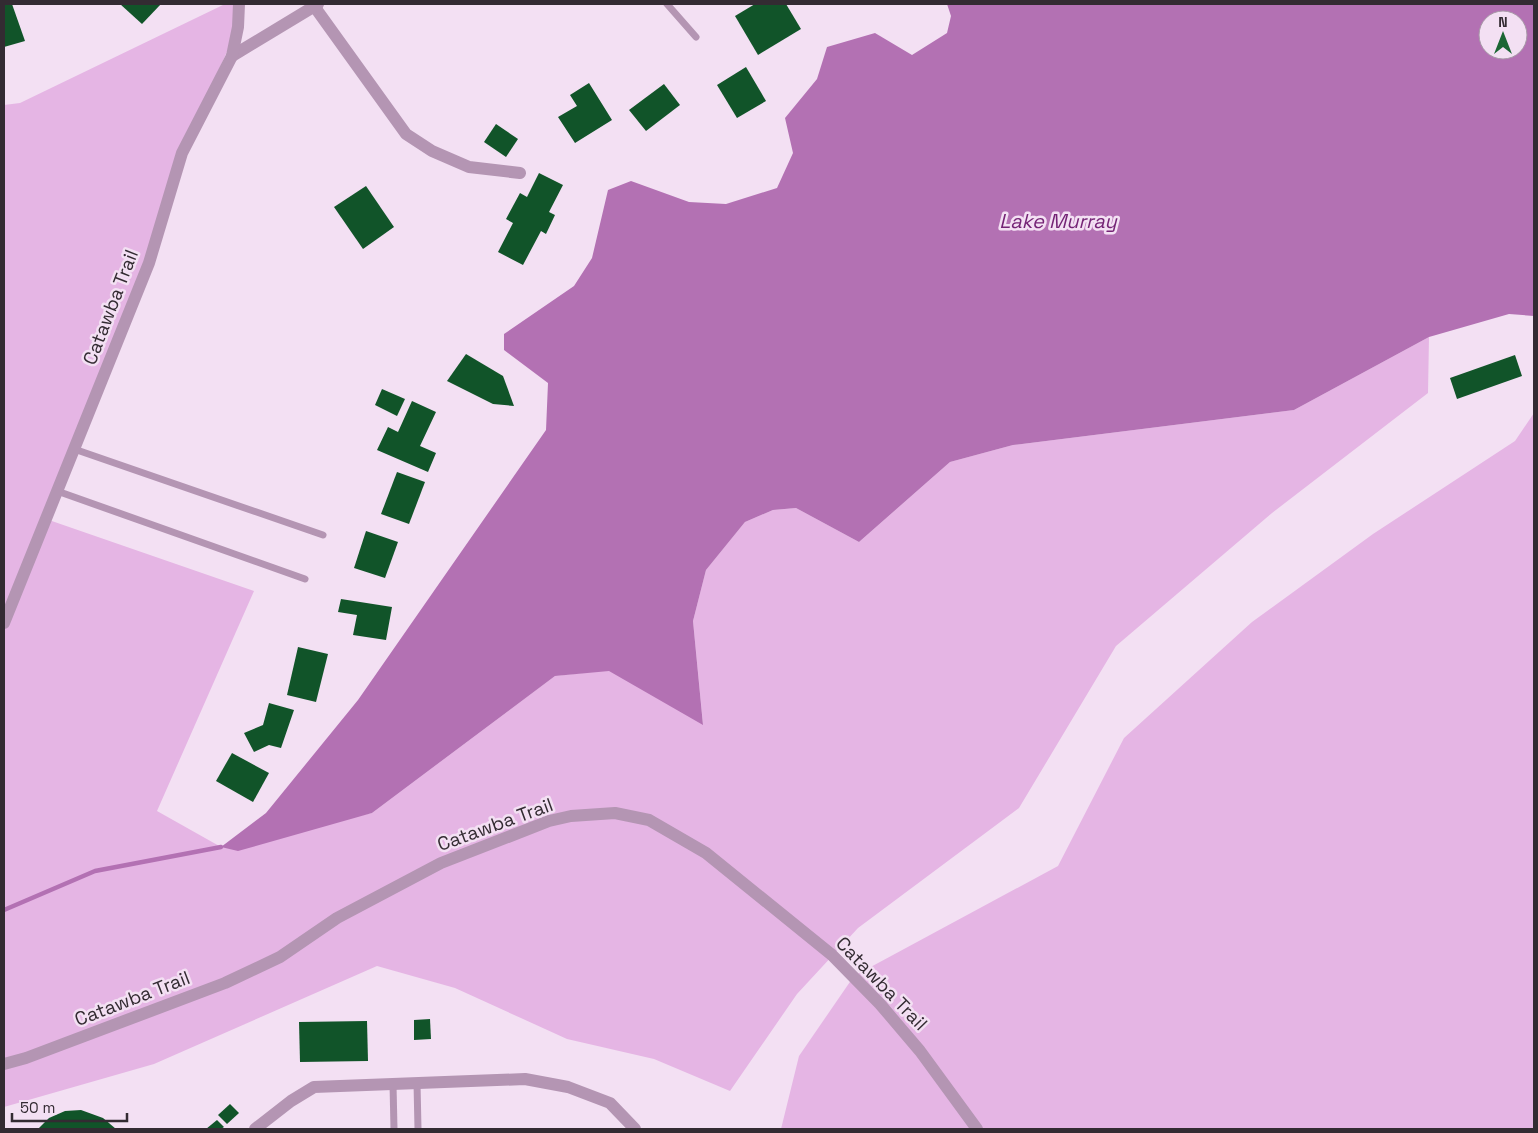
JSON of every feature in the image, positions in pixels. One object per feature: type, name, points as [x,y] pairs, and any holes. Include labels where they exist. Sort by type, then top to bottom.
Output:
[{"type":"street","name":"Catawba Trail","points":[[4,623],[148,262],[182,153],[232,56],[238,27],[239,4]]},
{"type":"street","points":[[232,56],[316,5],[406,134],[432,151],[469,168],[520,173]]},
{"type":"street","name":"Catawba Trail","points":[[4,1064],[26,1058],[225,983],[280,957],[337,918],[441,863],[549,821],[586,814],[615,813],[649,820],[706,853],[832,955],[880,1004],[920,1052],[977,1129]]},
{"type":"street","points":[[255,1129],[291,1100],[314,1087],[525,1079],[568,1086],[610,1103],[635,1129]]},
{"type":"lane","points":[[667,4],[696,37]]},
{"type":"lane","points":[[74,449],[323,534]]},
{"type":"lane","points":[[57,491],[304,579]]},
{"type":"lane","points":[[417,1083],[418,1129]]},
{"type":"lane","points":[[393,1084],[394,1129]]},
{"type":"shaded area","points":[[225,4],[239,4],[238,27],[182,153],[149,263],[46,519],[254,591],[157,811],[221,847],[372,813],[555,676],[609,670],[703,724],[693,621],[706,570],[745,522],[773,510],[796,508],[859,542],[950,462],[1013,445],[1294,410],[1429,337],[1428,393],[1272,513],[1116,646],[1019,808],[858,928],[797,994],[730,1091],[654,1059],[567,1039],[455,988],[377,966],[154,1064],[4,1107],[4,105],[20,103]]},
{"type":"shaded area","points":[[1534,413],[1534,1129],[781,1129],[799,1056],[854,976],[1058,866],[1124,738],[1252,622],[1373,534],[1515,441]]},
{"type":"water","name":"Lake Murray","points":[[947,4],[1534,4],[1534,316],[1509,314],[1429,337],[1294,410],[1013,445],[950,462],[859,542],[796,508],[773,510],[745,522],[706,570],[693,621],[703,725],[609,671],[555,676],[372,813],[238,851],[221,847],[266,813],[358,700],[546,430],[548,383],[504,350],[504,334],[574,286],[592,258],[608,190],[631,181],[689,202],[726,204],[777,188],[793,153],[785,118],[817,79],[827,47],[875,33],[912,55],[947,33],[951,16]]},
{"type":"building","points":[[4,4],[12,4],[25,41],[4,47]]},
{"type":"building","points":[[120,4],[161,4],[142,24]]},
{"type":"building","points":[[755,4],[786,4],[801,29],[758,55],[735,16]]},
{"type":"building","points":[[746,67],[766,101],[737,118],[717,85]]},
{"type":"building","points":[[589,83],[612,120],[575,143],[558,117],[577,106],[570,95]]},
{"type":"building","points":[[664,84],[680,105],[646,131],[629,110]]},
{"type":"building","points":[[496,124],[518,139],[506,157],[484,142]]},
{"type":"building","points":[[539,173],[563,185],[549,212],[555,215],[546,234],[541,231],[523,265],[498,252],[513,223],[506,219],[520,193],[527,197]]},
{"type":"building","points":[[366,186],[394,227],[363,249],[334,207]]},
{"type":"building","points":[[466,354],[503,376],[514,406],[493,404],[447,381]]},
{"type":"building","points":[[1515,355],[1522,376],[1457,399],[1450,378]]},
{"type":"building","points":[[382,389],[405,399],[397,416],[375,405]]},
{"type":"building","points":[[412,401],[436,412],[420,446],[436,453],[428,472],[377,450],[388,427],[398,432]]},
{"type":"building","points":[[397,472],[425,482],[409,524],[381,514]]},
{"type":"building","points":[[366,531],[398,542],[385,578],[354,568]]},
{"type":"building","points":[[341,599],[392,607],[386,640],[353,635],[357,615],[338,612]]},
{"type":"building","points":[[298,647],[328,654],[316,702],[287,695]]},
{"type":"building","points":[[269,703],[294,710],[281,748],[269,745],[254,752],[244,733],[263,725]]},
{"type":"building","points":[[232,753],[269,773],[253,802],[216,781]]},
{"type":"building","points":[[430,1019],[431,1039],[414,1040],[414,1020]]},
{"type":"building","points":[[367,1021],[368,1061],[300,1062],[299,1022]]},
{"type":"building","points":[[230,1104],[239,1113],[227,1124],[218,1115]]},
{"type":"building","points":[[81,1110],[103,1118],[116,1129],[38,1129],[49,1118],[65,1111]]},
{"type":"building","points":[[217,1120],[224,1127],[221,1129],[206,1129]]},
{"type":"waterway","points":[[4,910],[95,871],[221,847]]}]
